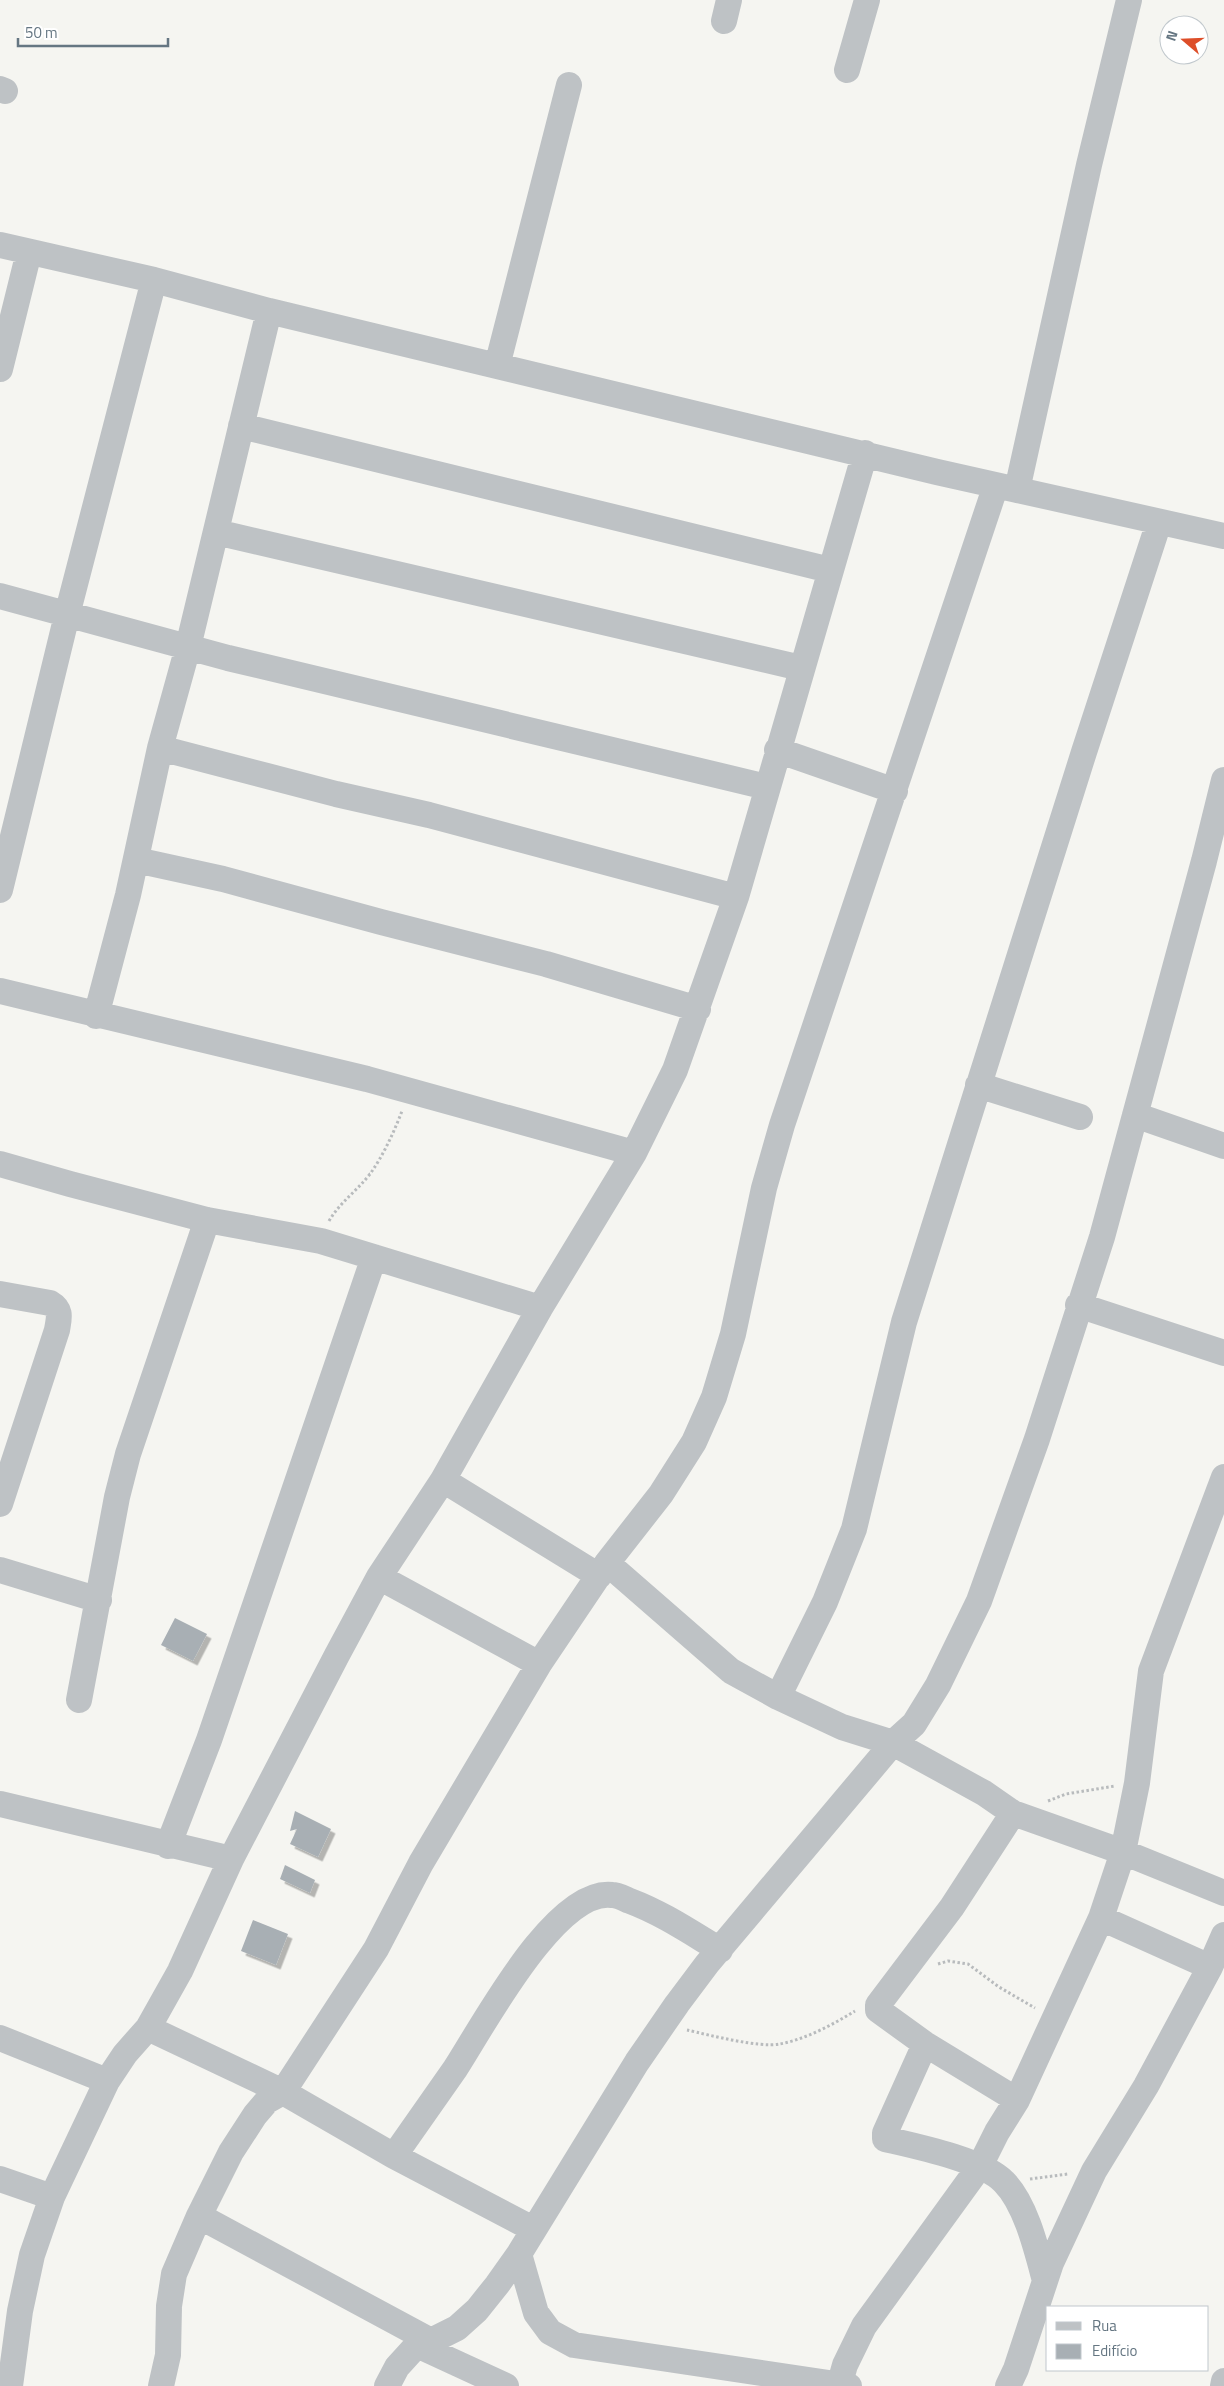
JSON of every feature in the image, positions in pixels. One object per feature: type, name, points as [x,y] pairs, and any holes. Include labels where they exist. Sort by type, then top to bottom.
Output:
[{"type":"street","points":[[847,70],[867,0]]},
{"type":"street","points":[[161,2386],[168,2355],[169,2306],[174,2274],[199,2216],[232,2152],[255,2115],[267,2101],[283,2092],[376,1949],[460,1796],[540,1664],[603,1570],[662,1494],[694,1442],[714,1397],[733,1334],[773,1154],[894,791],[1007,488],[1129,0]]},
{"type":"street","points":[[497,366],[569,85]]},
{"type":"street","points":[[0,245],[154,280],[269,312],[1007,488],[1224,536]]},
{"type":"street","points":[[0,367],[28,252]]},
{"type":"street","points":[[0,890],[67,615],[154,280]]},
{"type":"street","points":[[96,1016],[136,860],[160,748],[188,647],[269,312]]},
{"type":"street","points":[[241,426],[830,570]]},
{"type":"street","points":[[10,2386],[20,2311],[32,2255],[52,2197],[107,2081],[125,2054],[148,2028],[180,1971],[231,1859],[379,1577],[443,1480],[540,1308],[634,1153],[675,1070],[736,897],[766,787],[865,453]]},
{"type":"street","points":[[778,1697],[814,1626],[854,1529],[904,1322],[1159,522]]},
{"type":"street","points":[[216,532],[801,668]]},
{"type":"street","points":[[0,596],[188,647],[766,787]]},
{"type":"street","points":[[160,748],[336,794],[429,815],[736,897]]},
{"type":"street","points":[[777,750],[894,791]]},
{"type":"street","points":[[387,2386],[397,2367],[424,2343],[457,2328],[476,2310],[519,2254],[642,2055],[677,2004],[893,1743],[914,1724],[938,1685],[980,1602],[1037,1439],[1078,1305],[1102,1237],[1224,780]]},
{"type":"street","points":[[136,860],[223,879],[546,964],[698,1009]]},
{"type":"street","points":[[0,991],[96,1016],[409,1090],[634,1153]]},
{"type":"street","points":[[978,1085],[1080,1117]]},
{"type":"street","points":[[1135,1115],[1224,1146]]},
{"type":"street","points":[[0,1164],[207,1220],[321,1241],[540,1308]]},
{"type":"street","points":[[79,1700],[117,1498],[128,1454],[207,1220]]},
{"type":"street","points":[[168,1846],[209,1740],[374,1257]]},
{"type":"street","points":[[0,1294],[50,1303],[56,1307],[60,1314],[57,1330],[0,1504]]},
{"type":"street","points":[[1078,1305],[1224,1353]]},
{"type":"street","points":[[519,2254],[536,2313],[550,2332],[574,2345],[842,2385],[845,2365],[864,2326],[980,2166],[997,2132],[1017,2100],[1101,1918],[1122,1852],[1137,1783],[1151,1671],[1224,1477]]},
{"type":"street","points":[[443,1480],[603,1570],[731,1671],[778,1697],[842,1727],[893,1743],[984,1792],[1012,1813],[1122,1852],[1224,1893]]},
{"type":"street","points":[[0,1570],[99,1600]]},
{"type":"street","points":[[379,1577],[540,1664]]},
{"type":"street","points":[[0,1804],[168,1846],[231,1859]]},
{"type":"street","points":[[1012,1813],[952,1907],[878,2005],[878,2010],[925,2044],[1017,2100]]},
{"type":"street","points":[[394,2156],[456,2067],[492,2005],[537,1943],[570,1912],[592,1898],[612,1894],[651,1909],[720,1950]]},
{"type":"street","points":[[1101,1918],[1210,1967]]},
{"type":"street","points":[[1008,2386],[1016,2369],[1045,2281],[1094,2171],[1146,2086],[1223,1940]]},
{"type":"street","points":[[148,2028],[283,2092],[394,2156],[533,2229]]},
{"type":"street","points":[[0,2038],[107,2081]]},
{"type":"street","points":[[925,2044],[912,2068],[884,2137],[980,2166],[1004,2182],[1026,2220],[1045,2281]]},
{"type":"street","points":[[0,2179],[52,2197]]},
{"type":"street","points":[[199,2216],[424,2343],[506,2386]]},
{"type":"street","points":[[1223,2386],[1224,2381]]},
{"type":"path","points":[[321,1241],[339,1204],[369,1175],[382,1154],[409,1090]]},
{"type":"path","points":[[1012,1813],[1029,1811],[1066,1794],[1137,1783]]},
{"type":"path","points":[[1004,2182],[1094,2171]]},
{"type":"building","points":[[175,1618],[207,1634],[193,1661],[161,1645]]},
{"type":"building","points":[[295,1811],[331,1829],[318,1857],[290,1844],[297,1829],[290,1831]]},
{"type":"building","points":[[285,1865],[315,1880],[310,1893],[280,1879]]},
{"type":"building","points":[[253,1920],[288,1934],[276,1965],[241,1951]]}]
